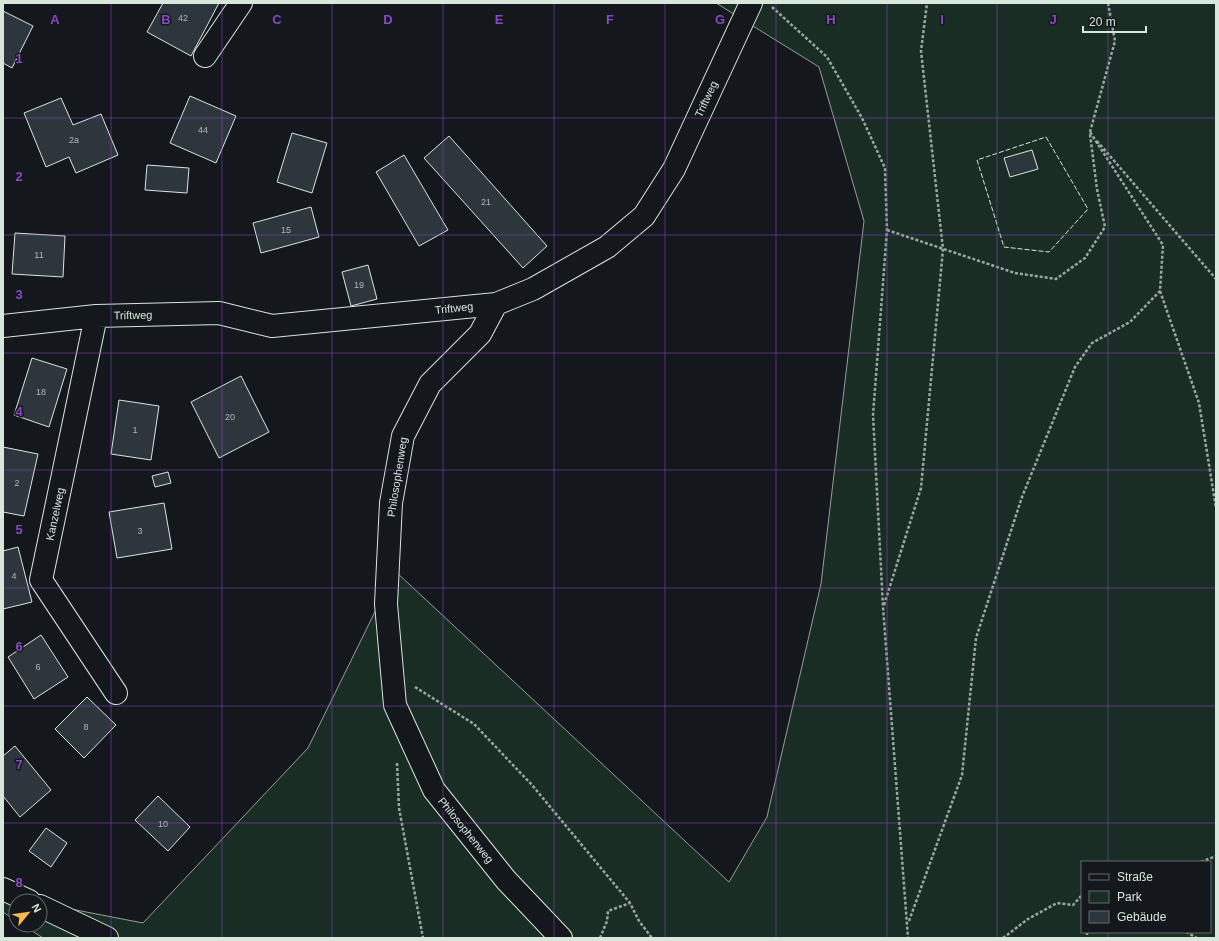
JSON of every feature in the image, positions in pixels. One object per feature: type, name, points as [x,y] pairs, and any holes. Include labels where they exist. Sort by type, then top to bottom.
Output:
[{"type":"street","points":[[205,56],[241,3]]},
{"type":"street","name":"Triftweg","points":[[3,326],[96,316],[219,313],[272,326],[496,304],[533,289],[607,247],[644,216],[674,169],[751,3]]},
{"type":"street","name":"Philosophenweg","points":[[496,304],[480,334],[430,384],[403,436],[391,504],[386,604],[394,705],[434,790],[506,880],[561,938]]},
{"type":"street","name":"Kanzelweg","points":[[96,316],[41,580],[116,692]]},
{"type":"street","points":[[48,910],[107,938]]},
{"type":"path","points":[[767,3],[826,57],[862,118],[886,168],[887,230],[873,415],[883,607],[908,938]]},
{"type":"path","points":[[883,607],[921,488],[943,249],[921,51],[927,3]]},
{"type":"path","points":[[887,230],[1015,273],[1056,279],[1085,258],[1105,227],[1097,189],[1090,132],[1116,41],[1108,3]]},
{"type":"path","points":[[1090,132],[1216,279]]},
{"type":"path","points":[[1090,132],[1163,245],[1160,291],[1199,403],[1216,508]]},
{"type":"path","points":[[908,924],[962,775],[976,638],[1022,497],[1075,367],[1092,343],[1130,322],[1160,291]]},
{"type":"path","points":[[392,678],[422,690],[474,724],[532,785],[630,903],[638,921],[652,938]]},
{"type":"path","points":[[397,760],[399,808],[423,938]]},
{"type":"path","points":[[1204,861],[1216,856]]},
{"type":"path","points":[[1003,938],[1028,919],[1057,903],[1073,905],[1081,896]]},
{"type":"path","points":[[600,938],[607,921],[608,911],[630,903]]},
{"type":"path","points":[[1188,933],[1197,938]]},
{"type":"green space","points":[[716,3],[1216,3],[1216,938],[43,938],[35,933],[48,933],[48,905],[143,923],[308,748],[395,571],[729,882],[767,817],[821,584],[864,221],[819,67]]},
{"type":"green space","points":[[3,896],[8,898],[8,915],[3,912]]},
{"type":"building","points":[[163,3],[219,3],[191,56],[147,32]]},
{"type":"building","points":[[3,11],[33,26],[12,68],[3,63]]},
{"type":"building","points":[[190,96],[236,116],[216,163],[170,143]]},
{"type":"building","points":[[61,98],[73,125],[101,114],[118,155],[76,173],[69,157],[46,167],[24,113]]},
{"type":"building","points":[[292,133],[327,143],[312,193],[277,182]]},
{"type":"building","points":[[449,136],[547,246],[523,268],[424,158]]},
{"type":"building","points":[[1032,150],[1038,169],[1010,177],[1004,158]]},
{"type":"building","points":[[404,155],[448,230],[419,246],[376,172]]},
{"type":"building","points":[[147,165],[189,168],[187,193],[145,190]]},
{"type":"building","points":[[311,207],[319,237],[261,253],[253,223]]},
{"type":"building","points":[[15,233],[65,236],[63,277],[12,274]]},
{"type":"building","points":[[368,265],[377,299],[351,306],[342,272]]},
{"type":"building","points":[[32,358],[67,369],[49,427],[14,415]]},
{"type":"building","points":[[241,376],[269,432],[219,458],[191,402]]},
{"type":"building","points":[[119,400],[159,406],[151,460],[111,454]]},
{"type":"building","points":[[3,447],[38,454],[24,516],[3,512]]},
{"type":"building","points":[[168,472],[171,483],[155,487],[152,476]]},
{"type":"building","points":[[164,503],[172,549],[117,558],[109,512]]},
{"type":"building","points":[[18,547],[32,602],[3,609],[3,551]]},
{"type":"building","points":[[41,635],[68,677],[34,699],[8,657]]},
{"type":"building","points":[[87,697],[116,725],[84,758],[55,729]]},
{"type":"building","points":[[15,746],[51,790],[20,817],[3,796],[3,756]]},
{"type":"building","points":[[158,796],[190,827],[168,851],[135,820]]},
{"type":"building","points":[[46,828],[67,843],[51,867],[29,851]]},
{"type":"fence","points":[[1046,137],[1088,209],[1049,252],[1004,247],[977,160],[1046,137]]}]
